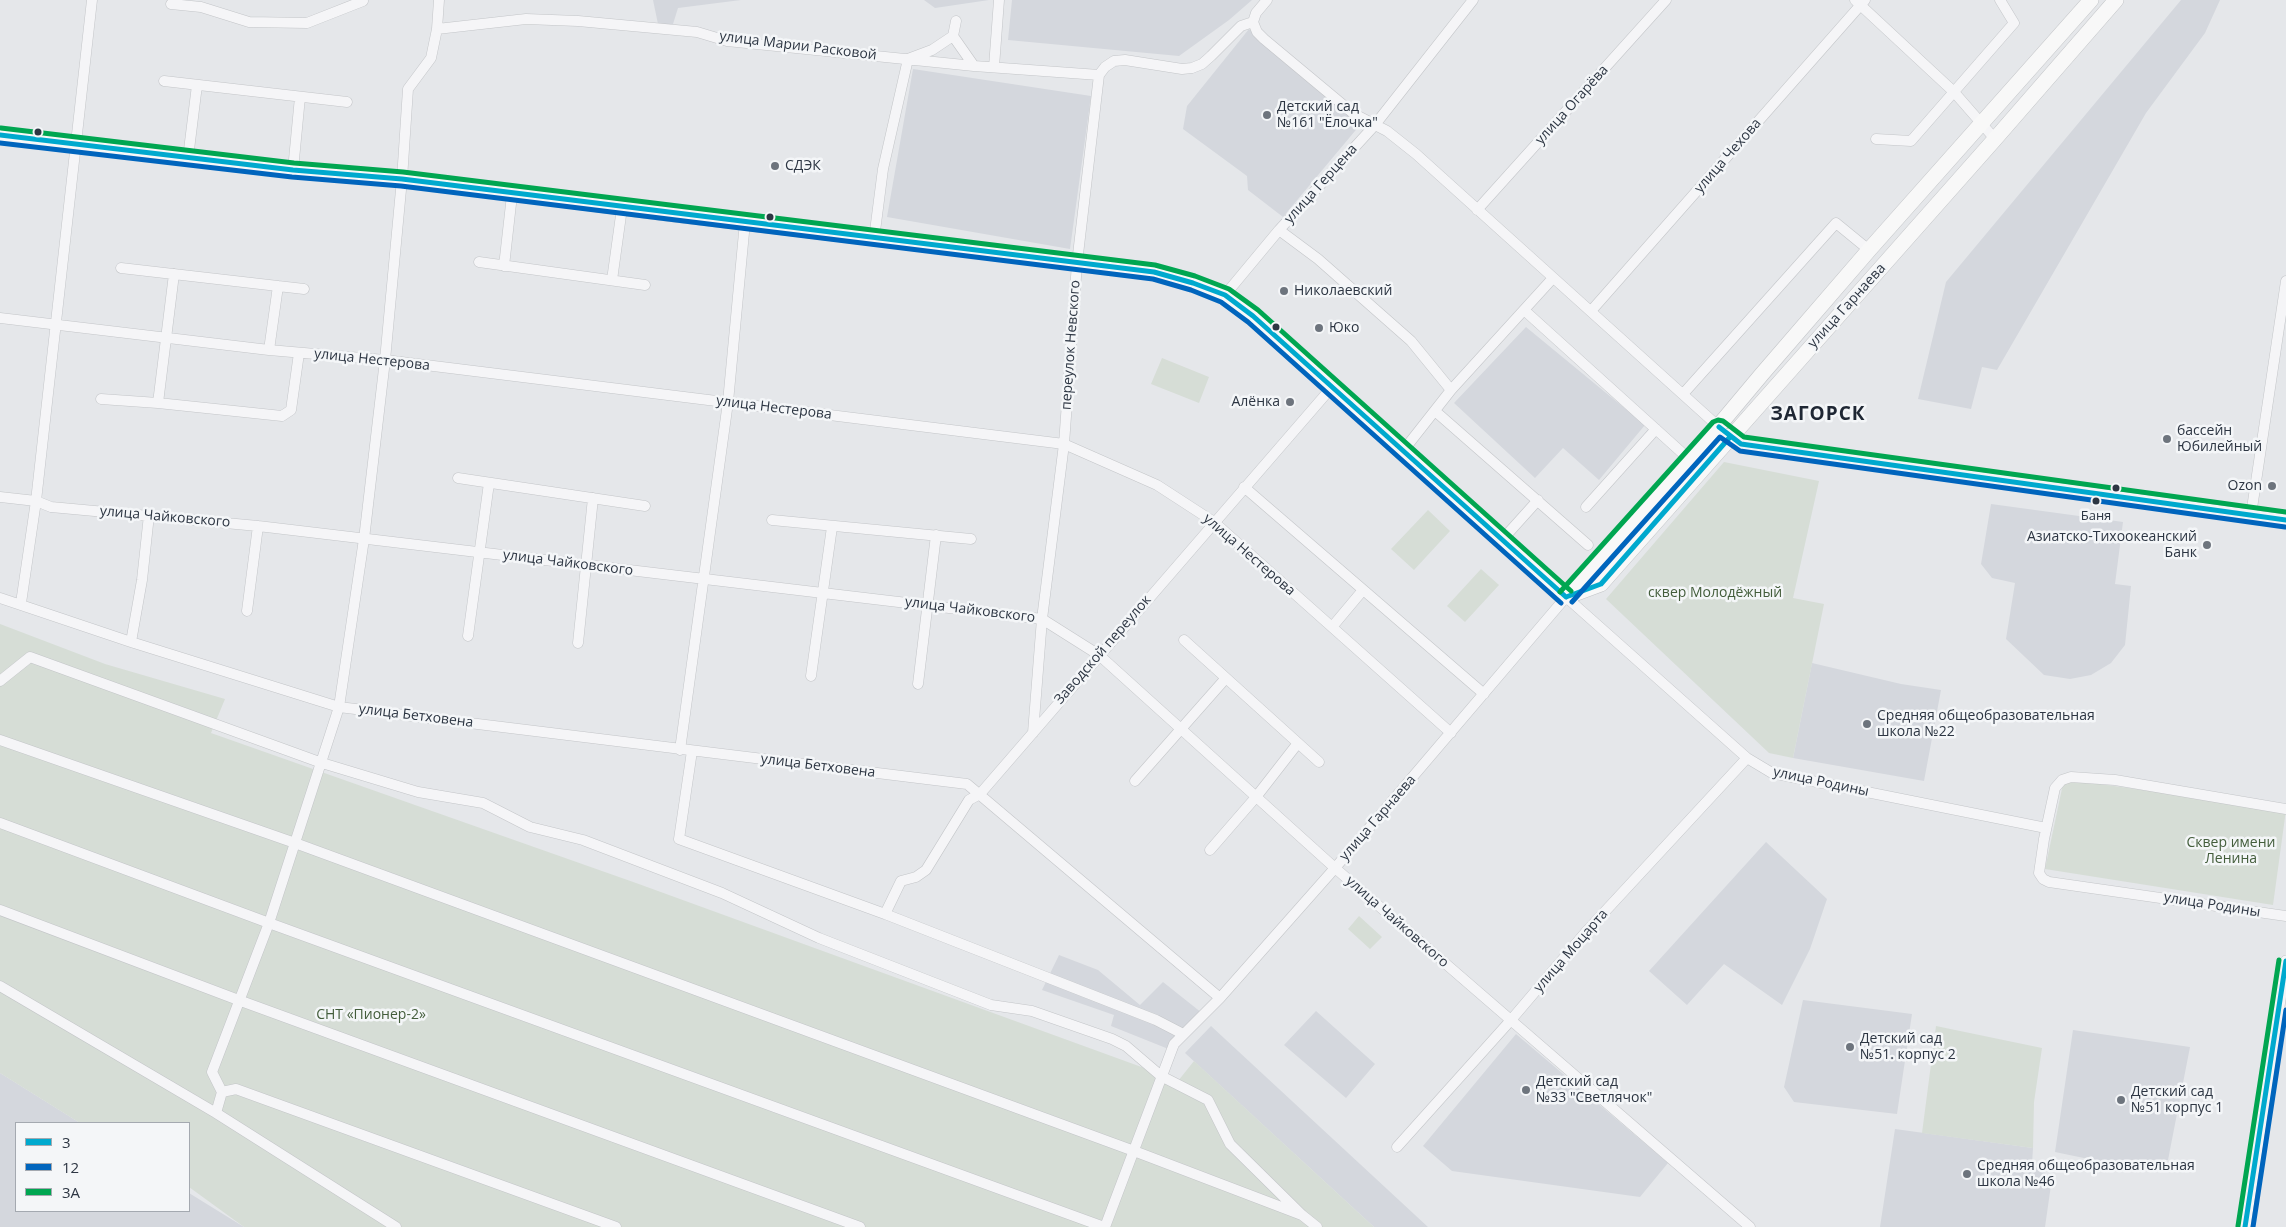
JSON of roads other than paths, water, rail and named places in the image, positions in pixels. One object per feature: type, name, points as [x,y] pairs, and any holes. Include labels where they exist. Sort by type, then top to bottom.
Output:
[{"type":"main road","name":"улица Гарнаева","points":[[1566,597],[1690,460],[1724,432],[1762,374],[1869,250],[2092,0]]},
{"type":"main road","name":"улица Гарнаева","points":[[1566,597],[1601,584],[1724,432],[1996,139],[2116,0]]},
{"type":"main road","points":[[0,135],[293,170],[402,179],[512,195],[1154,272],[1193,283],[1225,296],[1253,316],[1566,597]]},
{"type":"street","points":[[21,604],[36,501],[92,0]]},
{"type":"street","points":[[216,1114],[222,1092],[212,1072],[241,1001],[269,924],[340,707],[364,539],[385,360],[402,179],[408,89],[431,58],[437,29],[439,0]]},
{"type":"street","points":[[994,66],[999,0]]},
{"type":"street","points":[[1267,0],[1256,13],[1253,22],[1257,32],[1264,39],[1354,114],[1397,138],[1724,432],[1741,444],[2286,520]]},
{"type":"street","name":"улица Герцена","points":[[1225,296],[1279,230],[1374,126],[1472,0]]},
{"type":"street","name":"улица Огарёва","points":[[1477,210],[1666,0]]},
{"type":"street","points":[[1876,138],[1911,141],[2014,23],[2000,0]]},
{"type":"street","points":[[171,4],[202,3],[249,22],[307,23],[363,1]]},
{"type":"street","points":[[1860,2],[1954,92],[1996,139]]},
{"type":"street","name":"улица Чехова","points":[[1591,311],[1860,2]]},
{"type":"street","name":"улица Марии Расковой","points":[[437,29],[526,19],[578,21],[697,32],[727,41],[974,66],[1100,75]]},
{"type":"street","points":[[874,239],[883,169],[908,59],[932,50],[953,36],[956,21]]},
{"type":"street","points":[[1100,75],[1104,67],[1109,64],[1125,60],[1182,69],[1192,68],[1202,64],[1241,26],[1253,22]]},
{"type":"street","points":[[953,36],[974,66]]},
{"type":"street","name":"переулок Невского","points":[[1032,733],[1042,619],[1064,444],[1077,263],[1100,75]]},
{"type":"street","points":[[164,81],[347,102]]},
{"type":"street","points":[[188,158],[196,84]]},
{"type":"street","points":[[293,170],[300,97]]},
{"type":"street","points":[[504,266],[512,195]]},
{"type":"street","points":[[612,280],[622,208]]},
{"type":"street","points":[[680,750],[728,402],[745,222]]},
{"type":"street","points":[[1683,394],[1836,223],[1869,250]]},
{"type":"street","points":[[1279,230],[1318,259],[1411,341],[1451,390]]},
{"type":"street","points":[[479,262],[645,285]]},
{"type":"street","points":[[121,268],[304,289]]},
{"type":"street","points":[[158,403],[174,274]]},
{"type":"street","points":[[1403,451],[1451,390],[1553,278]]},
{"type":"street","points":[[2251,515],[2286,281]]},
{"type":"street","points":[[269,350],[278,286]]},
{"type":"street","points":[[1524,310],[1690,460]]},
{"type":"street","name":"улица Нестерова","points":[[0,318],[166,339],[385,360],[1064,444],[1157,485],[1214,522],[1451,733]]},
{"type":"street","points":[[101,399],[282,416],[291,410],[299,353]]},
{"type":"street","name":"Заводской переулок","points":[[885,914],[901,881],[926,870],[969,800],[980,794],[1332,387]]},
{"type":"street","points":[[1435,411],[1588,545]]},
{"type":"street","points":[[1586,507],[1656,429]]},
{"type":"street","points":[[458,478],[645,506]]},
{"type":"street","points":[[468,636],[489,483]]},
{"type":"street","points":[[1244,487],[1484,694]]},
{"type":"street","name":"улица Чайковского","points":[[0,497],[36,501],[51,507],[258,526],[1042,619],[1099,655],[1335,868],[1750,1227]]},
{"type":"street","points":[[578,643],[593,498]]},
{"type":"street","points":[[1502,540],[1538,500]]},
{"type":"street","points":[[131,642],[142,580],[148,516]]},
{"type":"street","points":[[772,520],[972,539]]},
{"type":"street","points":[[247,611],[258,526]]},
{"type":"street","points":[[811,676],[832,527]]},
{"type":"street","points":[[918,684],[926,605],[936,535]]},
{"type":"street","points":[[1332,627],[1363,590]]},
{"type":"street","name":"улица Гарнаева","points":[[1105,1227],[1174,1044],[1220,998],[1335,868],[1566,597]]},
{"type":"street","name":"улица Родины","points":[[1566,597],[1747,758],[1772,773],[2046,828]]},
{"type":"street","name":"улица Бетховена","points":[[0,598],[131,642],[340,707],[967,784],[1220,998]]},
{"type":"street","points":[[1184,640],[1319,762]]},
{"type":"street","points":[[0,681],[30,657],[322,763],[418,792],[484,803],[530,827],[583,840],[722,893],[819,938],[991,1005],[1032,1011],[1112,1039],[1126,1046],[1161,1076],[1208,1100],[1230,1144],[1302,1215],[1317,1227]]},
{"type":"street","points":[[1134,781],[1226,678]]},
{"type":"street","points":[[0,740],[295,843],[1134,1151],[1302,1215]]},
{"type":"street","points":[[1210,850],[1256,797],[1298,743]]},
{"type":"street","points":[[692,751],[679,839],[885,914],[1156,1020],[1183,1034]]},
{"type":"street","name":"улица Моцарта","points":[[1397,1146],[1511,1020],[1585,933],[1747,758]]},
{"type":"street","name":"улица Родины","points":[[2286,809],[2115,780],[2071,777],[2062,780],[2055,788],[2039,873],[2043,879],[2049,882],[2286,916]]},
{"type":"street","points":[[0,823],[269,924],[1105,1227]]},
{"type":"street","points":[[0,910],[241,1001],[860,1227]]},
{"type":"street","points":[[2245,1227],[2286,961]]},
{"type":"street","points":[[0,986],[216,1114],[396,1227]]},
{"type":"street","points":[[222,1092],[236,1089],[616,1227]]},
{"type":"place","name":"Детский сад №161 \"Ёлочка\"","points":[[1267,115]]},
{"type":"place","name":"СДЭК","points":[[775,166]]},
{"type":"place","name":"Николаевский","points":[[1284,291]]},
{"type":"place","name":"Юко","points":[[1319,328]]},
{"type":"place","name":"Алёнка","points":[[1290,402]]},
{"type":"place","name":"бассейн Юбилейный","points":[[2167,439]]},
{"type":"place","name":"Ozon","points":[[2272,486]]},
{"type":"place","name":"Баня","points":[[2096,501]]},
{"type":"place","name":"Азиатско-Тихоокеанский Банк","points":[[2207,545]]},
{"type":"place","name":"Средняя общеобразовательная школа №22","points":[[1867,724]]},
{"type":"place","name":"Детский сад №51. корпус 2","points":[[1850,1047]]},
{"type":"place","name":"Детский сад №33 \"Светлячок\"","points":[[1526,1090]]},
{"type":"place","name":"Детский сад №51 корпус 1","points":[[2121,1100]]},
{"type":"place","name":"Средняя общеобразовательная школа №46","points":[[1967,1174]]},
{"type":"district","name":"ЗАГОРСК","points":[[1818,415]]},
{"type":"park label","name":"сквер Молодёжный","points":[[1715,593]]},
{"type":"park label","name":"Сквер имени Ленина","points":[[2231,852]]},
{"type":"park label","name":"СНТ «Пионер-2»","points":[[371,1015]]}]
